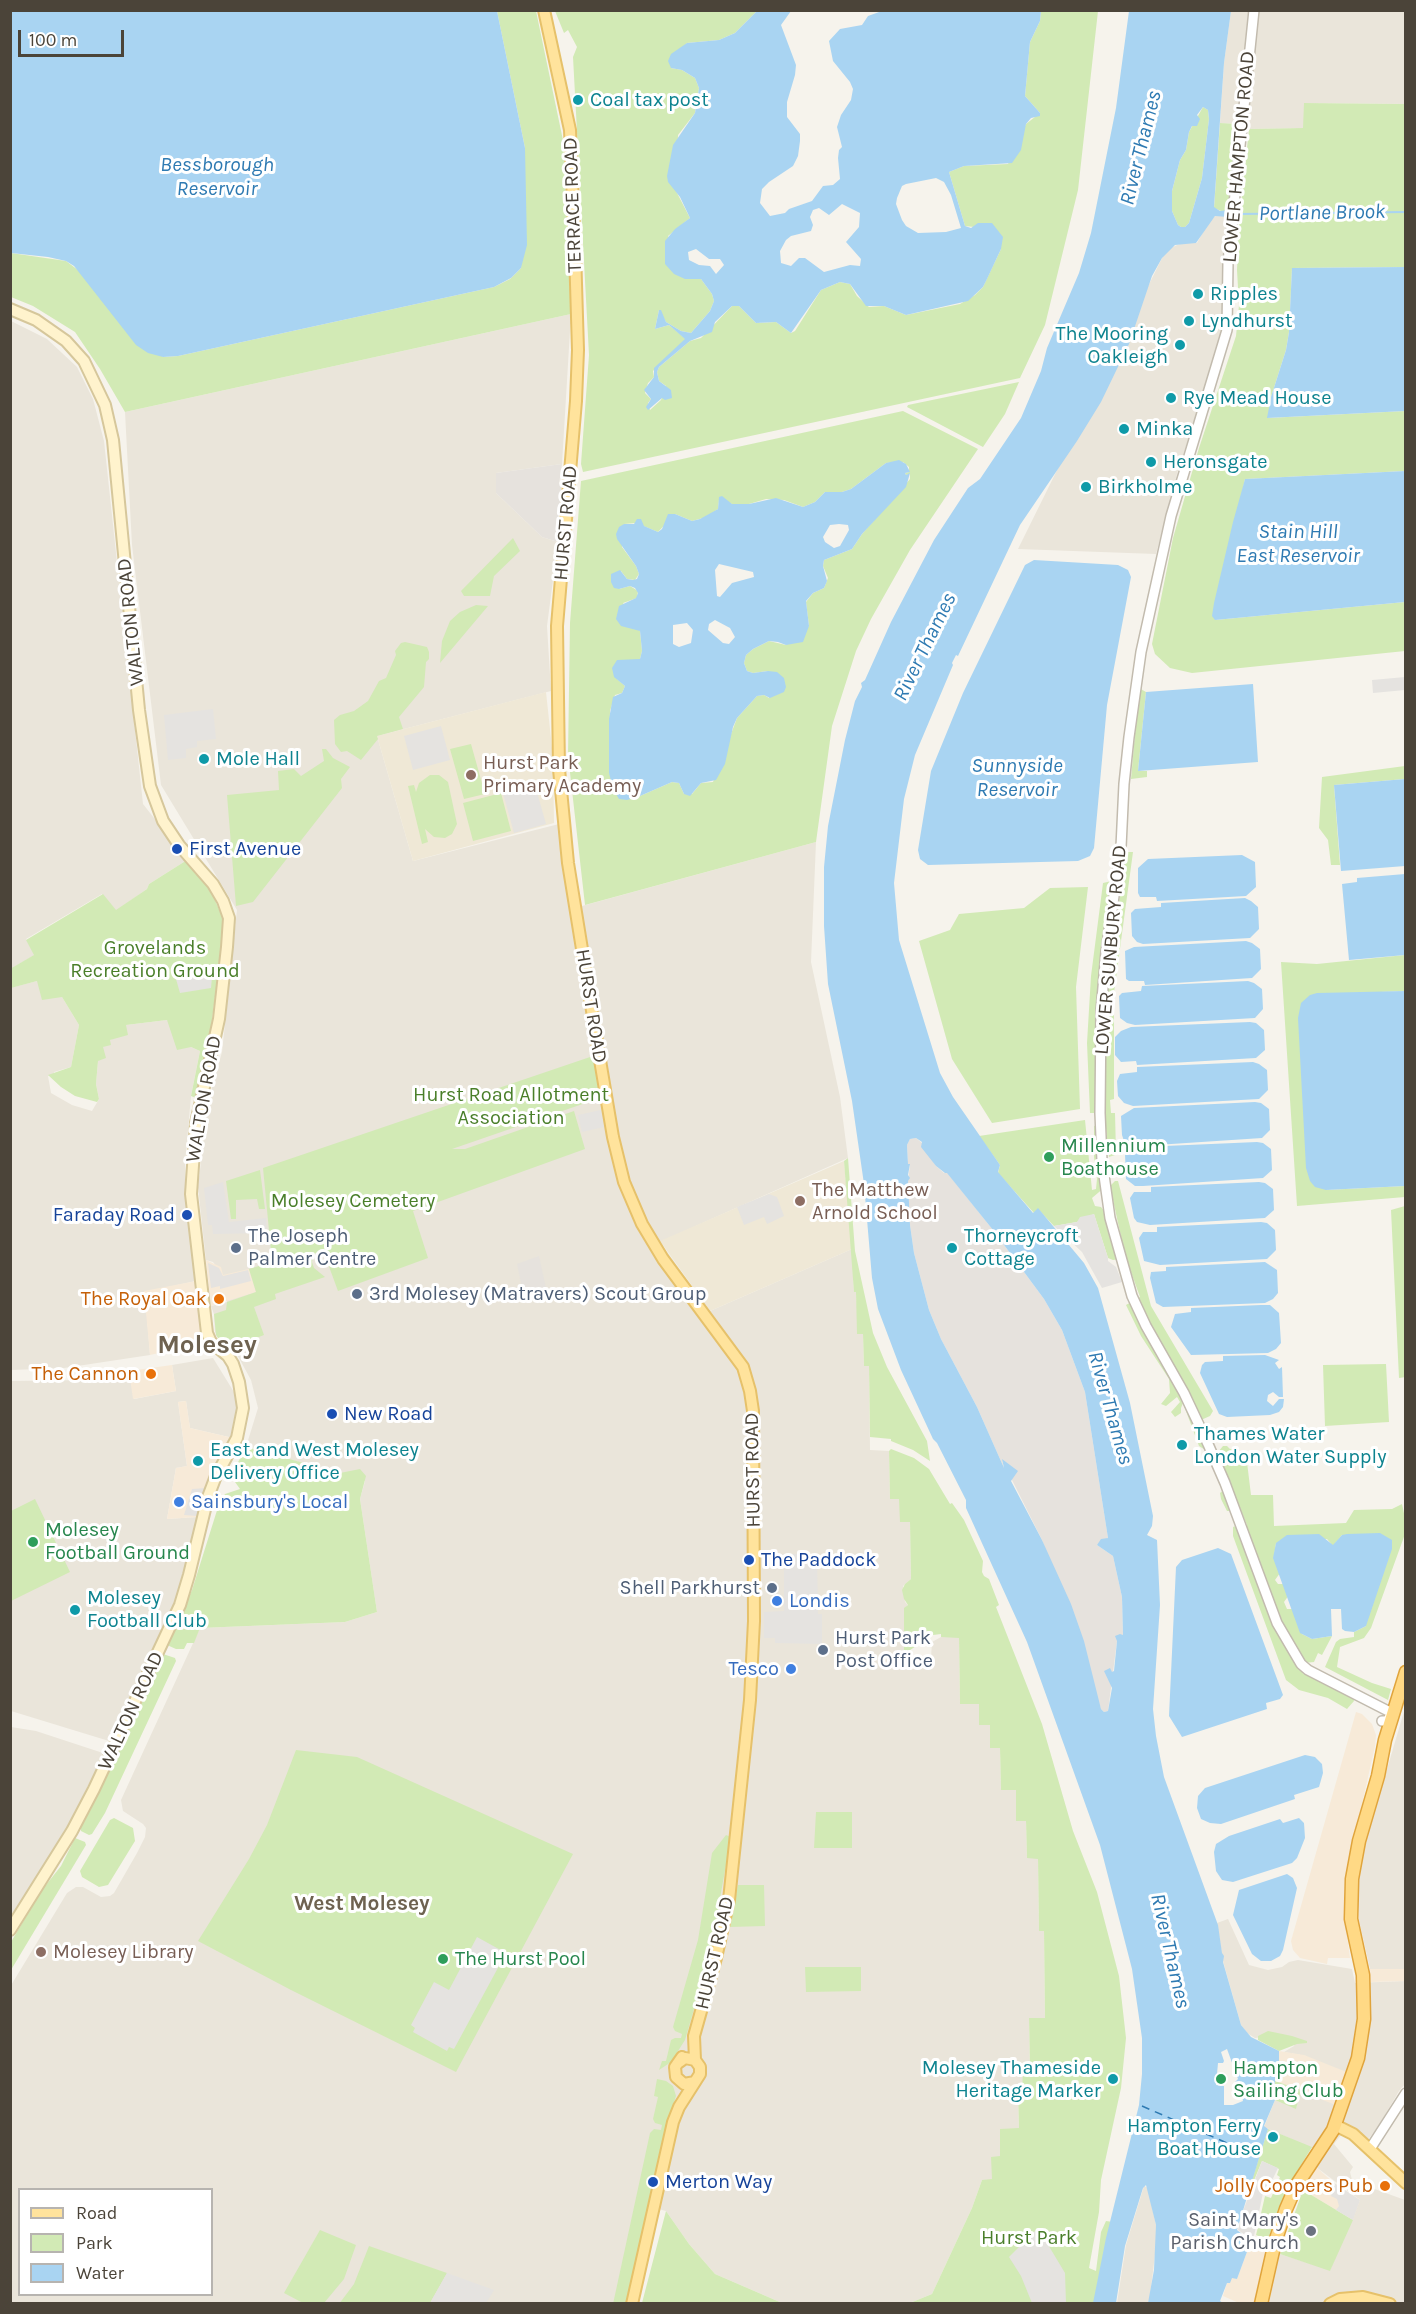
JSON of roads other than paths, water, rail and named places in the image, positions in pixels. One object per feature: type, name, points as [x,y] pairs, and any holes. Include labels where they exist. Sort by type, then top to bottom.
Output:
[{"type":"highway","points":[[1261,2304],[1275,2242],[1286,2209],[1296,2186],[1335,2125],[1358,2058],[1362,2040],[1364,1975],[1351,1919],[1352,1879],[1359,1841],[1378,1776],[1387,1717],[1406,1672]]},
{"type":"main road","name":"TERRACE ROAD","points":[[544,10],[570,130],[578,350],[576,401]]},
{"type":"main road","name":"WALTON ROAD","points":[[10,309],[36,320],[66,341],[84,361],[105,405],[113,440],[139,710],[150,786],[163,821],[178,844],[213,884],[223,901],[229,918],[219,1018],[196,1124],[191,1194],[207,1333],[211,1342],[228,1356],[233,1364],[239,1382],[243,1408],[237,1438],[209,1492],[188,1582],[176,1613],[72,1831],[10,1930]]},
{"type":"main road","name":"HURST ROAD","points":[[576,401],[557,626],[559,769],[568,863],[601,1066],[619,1164],[632,1203],[663,1259],[742,1367],[750,1391],[753,1410],[754,1621],[750,1700],[729,1900],[716,1958],[694,2036],[678,2062]]},
{"type":"main road","name":"HURST ROAD","points":[[694,2036],[695,2060]]},
{"type":"main road","points":[[632,2304],[673,2122],[700,2070],[695,2060],[685,2058],[678,2062],[675,2074],[680,2082],[679,2107]]},
{"type":"main road","points":[[680,2082],[687,2084],[695,2082]]},
{"type":"main road","points":[[1335,2125],[1353,2134],[1406,2183]]},
{"type":"main road","points":[[1330,2304],[1340,2299],[1363,2296],[1390,2304]]},
{"type":"street","name":"LOWER HAMPTON ROAD","points":[[1141,652],[1171,516],[1227,330],[1230,249],[1254,10]]},
{"type":"street","name":"LOWER SUNBURY ROAD","points":[[1141,652],[1124,784],[1121,847],[1106,952],[1101,1011],[1100,1130],[1107,1202],[1132,1296],[1146,1326],[1184,1393],[1208,1444],[1225,1483],[1277,1623],[1295,1657],[1308,1671],[1358,1695],[1387,1717]]},
{"type":"street","points":[[1370,2150],[1406,2093]]},
{"type":"water","name":"Bessborough Reservoir","points":[[11,10],[497,11],[525,148],[527,245],[521,268],[511,278],[494,287],[178,356],[163,357],[148,353],[136,345],[74,266],[66,261],[48,257],[11,253]]},
{"type":"water","points":[[757,11],[791,11],[781,25],[796,65],[787,102],[787,117],[800,134],[800,141],[798,156],[793,166],[762,189],[760,203],[770,216],[785,213],[789,209],[812,201],[823,186],[833,185],[840,179],[838,158],[842,147],[837,127],[841,115],[851,100],[853,89],[833,61],[829,41],[840,29],[862,25],[868,16],[882,11],[1041,11],[1040,21],[1030,42],[1025,96],[1040,116],[1031,118],[1026,124],[1021,150],[1012,163],[964,166],[949,172],[965,226],[971,228],[978,223],[992,223],[1003,237],[1001,249],[983,287],[968,301],[906,315],[884,306],[866,306],[850,284],[840,282],[821,290],[791,333],[776,322],[756,323],[739,306],[732,306],[715,322],[712,332],[690,341],[659,367],[657,372],[659,381],[671,390],[672,398],[665,400],[662,398],[648,410],[646,407],[651,399],[644,390],[654,377],[654,368],[685,339],[669,325],[655,329],[659,310],[666,322],[681,331],[691,333],[710,311],[714,301],[712,294],[701,279],[685,279],[674,274],[665,264],[665,241],[675,229],[690,218],[680,197],[668,182],[667,176],[673,145],[695,113],[699,88],[695,78],[682,70],[671,68],[668,61],[671,54],[687,43],[719,40],[735,33]],"holes":[[[936,178],[944,182],[951,195],[961,228],[946,232],[918,233],[906,226],[902,220],[896,204],[897,198],[902,186]],[[842,204],[860,213],[859,227],[846,242],[861,259],[860,266],[850,265],[824,272],[805,258],[799,258],[791,266],[781,263],[780,251],[786,240],[791,236],[811,231],[813,225],[810,217],[813,210],[819,208],[829,215]],[[696,249],[709,259],[720,259],[724,265],[716,274],[710,266],[699,265],[689,260],[688,252]]]},
{"type":"water","name":"River Thames","points":[[1129,11],[1231,11],[1224,63],[1214,207],[1220,211],[1228,210],[1228,217],[1215,216],[1196,243],[1175,245],[1162,258],[1152,276],[1129,344],[1101,402],[1020,525],[958,656],[956,655],[952,663],[915,755],[904,799],[894,883],[899,940],[940,1073],[953,1097],[1000,1165],[998,1172],[1033,1213],[1038,1208],[1084,1263],[1098,1288],[1130,1403],[1153,1516],[1152,1526],[1147,1535],[1157,1540],[1160,1605],[1153,1709],[1164,1777],[1218,1925],[1223,1962],[1241,2025],[1251,2037],[1279,2051],[1279,2061],[1275,2067],[1275,2100],[1264,2126],[1268,2129],[1237,2230],[1251,2241],[1237,2279],[1232,2278],[1230,2283],[1227,2283],[1220,2301],[1223,2303],[1148,2303],[1154,2270],[1156,2225],[1146,2185],[1143,2188],[1125,2246],[1116,2303],[1093,2303],[1106,2238],[1139,2105],[1142,2038],[1132,1969],[1100,1845],[1027,1642],[966,1508],[966,1500],[933,1439],[901,1370],[878,1309],[872,1278],[864,1184],[852,1101],[828,984],[824,926],[824,867],[828,826],[845,740],[855,701],[862,687],[861,683],[865,680],[891,622],[934,540],[968,488],[980,479],[1021,418],[1041,371],[1047,348],[1079,273],[1091,233],[1116,108]],"holes":[[[1203,107],[1208,110],[1209,119],[1202,178],[1189,223],[1181,227],[1172,211],[1172,191],[1180,160],[1186,150],[1189,132],[1192,126],[1197,126],[1200,119],[1197,115]],[[916,1138],[922,1142],[921,1147],[936,1166],[947,1173],[1044,1299],[1062,1330],[1085,1392],[1108,1538],[1101,1539],[1097,1545],[1113,1556],[1122,1597],[1123,1635],[1115,1636],[1117,1641],[1114,1671],[1112,1672],[1110,1668],[1104,1671],[1112,1688],[1108,1711],[1104,1712],[1101,1709],[1084,1641],[1071,1604],[1042,1540],[1011,1481],[1018,1471],[1002,1459],[1004,1468],[929,1310],[914,1253],[910,1225],[908,1181],[910,1164],[908,1164],[907,1145],[910,1139]],[[1227,2049],[1238,2079],[1235,2082],[1238,2082],[1243,2101],[1233,2105],[1224,2105],[1224,2086],[1216,2085],[1218,2063],[1224,2061],[1221,2052]]]},
{"type":"water","points":[[1405,267],[1405,411],[1267,418],[1289,332],[1292,268]]},
{"type":"water","points":[[899,460],[906,464],[910,472],[905,473],[906,475],[910,473],[906,487],[862,534],[852,549],[824,560],[823,566],[827,581],[824,588],[813,593],[806,601],[809,626],[803,642],[786,645],[769,641],[746,655],[744,663],[747,671],[777,672],[784,678],[786,687],[784,692],[770,698],[764,695],[757,696],[737,718],[725,764],[716,780],[701,783],[690,796],[684,794],[679,783],[672,782],[640,796],[627,800],[619,799],[613,789],[609,773],[609,719],[613,697],[622,693],[625,686],[614,677],[612,668],[617,660],[640,659],[642,651],[640,631],[621,626],[616,619],[619,606],[636,598],[638,593],[630,586],[614,588],[611,574],[620,570],[627,579],[633,580],[637,579],[639,574],[617,539],[616,534],[619,527],[624,524],[634,524],[637,519],[641,519],[644,526],[658,532],[662,529],[668,514],[675,514],[692,521],[700,519],[718,509],[719,497],[722,496],[732,504],[749,504],[776,498],[803,507],[815,502],[825,492],[842,492],[851,489],[886,463]],"holes":[[[830,525],[848,525],[849,530],[840,546],[834,548],[825,542],[823,537]],[[719,564],[753,572],[754,577],[732,583],[720,597],[717,596],[715,570]],[[715,620],[730,628],[735,637],[729,644],[723,643],[708,630],[709,624]],[[687,623],[693,630],[691,643],[679,647],[673,644],[673,625]]]},
{"type":"water","name":"Stain Hill East Reservoir","points":[[1405,471],[1405,602],[1215,620],[1212,616],[1214,603],[1245,479]]},
{"type":"water","name":"Sunnyside Reservoir","points":[[1034,560],[1118,565],[1128,570],[1131,577],[1107,705],[1094,848],[1090,856],[1078,861],[928,865],[920,859],[918,850],[931,771],[963,693],[1025,565]]},
{"type":"water","points":[[1253,684],[1258,762],[1138,771],[1146,692]]},
{"type":"water","points":[[1405,779],[1405,866],[1341,871],[1334,785]]},
{"type":"water","points":[[1242,855],[1255,862],[1256,887],[1246,896],[1157,901],[1156,897],[1140,897],[1138,893],[1138,868],[1148,859]]},
{"type":"water","points":[[1405,874],[1405,955],[1349,960],[1342,884],[1357,882],[1357,878]]},
{"type":"water","points":[[1245,898],[1258,907],[1259,929],[1250,938],[1143,944],[1137,942],[1132,936],[1131,913],[1135,909],[1161,907],[1161,903]]},
{"type":"water","points":[[1246,941],[1260,949],[1261,969],[1252,978],[1145,985],[1144,981],[1126,979],[1125,951],[1134,947]]},
{"type":"water","points":[[1248,981],[1262,989],[1263,1009],[1255,1018],[1135,1025],[1120,1018],[1119,996],[1122,993],[1141,991],[1142,986]]},
{"type":"water","points":[[1405,991],[1405,1186],[1326,1190],[1315,1187],[1310,1181],[1306,1168],[1298,1018],[1301,1003],[1310,995],[1317,993]]},
{"type":"water","points":[[1256,1023],[1264,1030],[1265,1050],[1256,1058],[1137,1065],[1136,1061],[1121,1062],[1115,1055],[1115,1037],[1121,1031],[1131,1027]]},
{"type":"water","points":[[1253,1062],[1267,1070],[1268,1090],[1259,1099],[1133,1106],[1124,1103],[1118,1096],[1117,1081],[1120,1074],[1137,1072],[1137,1067]]},
{"type":"water","points":[[1255,1102],[1269,1109],[1270,1130],[1262,1138],[1141,1146],[1140,1142],[1124,1141],[1122,1135],[1121,1116],[1134,1108]]},
{"type":"water","points":[[1257,1142],[1271,1149],[1272,1170],[1263,1178],[1143,1186],[1135,1186],[1126,1179],[1125,1154],[1142,1152],[1142,1147]]},
{"type":"water","points":[[1259,1182],[1273,1189],[1274,1210],[1265,1218],[1150,1225],[1137,1222],[1134,1218],[1130,1198],[1134,1192],[1151,1192],[1151,1187]]},
{"type":"water","points":[[1267,1223],[1275,1230],[1276,1250],[1267,1259],[1160,1265],[1144,1261],[1139,1238],[1143,1232],[1157,1232],[1157,1227]]},
{"type":"water","points":[[1265,1262],[1277,1270],[1278,1293],[1265,1303],[1163,1307],[1156,1303],[1150,1278],[1151,1272],[1166,1271],[1166,1267]]},
{"type":"water","points":[[1270,1305],[1279,1313],[1281,1343],[1268,1353],[1191,1355],[1171,1327],[1175,1314],[1191,1312],[1191,1308]]},
{"type":"water","points":[[1265,1355],[1279,1360],[1275,1363],[1279,1369],[1282,1367],[1283,1397],[1273,1392],[1268,1395],[1267,1401],[1273,1406],[1279,1399],[1284,1399],[1283,1407],[1279,1412],[1270,1415],[1227,1417],[1219,1414],[1200,1373],[1202,1365],[1205,1362],[1223,1361],[1223,1356]]},
{"type":"water","points":[[1380,1533],[1392,1540],[1392,1549],[1366,1626],[1354,1632],[1345,1631],[1342,1629],[1341,1609],[1331,1609],[1332,1636],[1312,1639],[1300,1633],[1273,1558],[1276,1543],[1287,1535],[1319,1534],[1333,1545],[1342,1535]]},
{"type":"water","points":[[1218,1548],[1231,1554],[1283,1695],[1280,1699],[1266,1703],[1267,1709],[1182,1737],[1169,1716],[1176,1567],[1182,1560]]},
{"type":"water","points":[[1305,1755],[1315,1757],[1322,1764],[1323,1773],[1319,1787],[1294,1795],[1295,1799],[1221,1824],[1201,1819],[1197,1808],[1198,1796],[1205,1788]]},
{"type":"water","points":[[1299,1818],[1304,1823],[1305,1838],[1297,1858],[1292,1863],[1233,1882],[1222,1880],[1216,1871],[1214,1852],[1216,1844],[1229,1836],[1280,1819],[1283,1823]]},
{"type":"water","points":[[1287,1874],[1293,1878],[1297,1888],[1283,1950],[1280,1956],[1271,1961],[1261,1961],[1252,1954],[1233,1915],[1239,1890]]},
{"type":"waterway","name":"Portlane Brook","points":[[1239,214],[1406,212]]},
{"type":"place","name":"Coal tax post","points":[[578,100]]},
{"type":"place","name":"Ripples","points":[[1198,294]]},
{"type":"place","name":"Lyndhurst","points":[[1189,321]]},
{"type":"place","name":"The Mooring Oakleigh","points":[[1180,345]]},
{"type":"place","name":"Rye Mead House","points":[[1171,398]]},
{"type":"place","name":"Minka","points":[[1124,429]]},
{"type":"place","name":"Heronsgate","points":[[1151,462]]},
{"type":"place","name":"Birkholme","points":[[1086,487]]},
{"type":"place","name":"Mole Hall","points":[[204,759]]},
{"type":"place","name":"Hurst Park Primary Academy","points":[[471,775]]},
{"type":"place","name":"First Avenue","points":[[177,849]]},
{"type":"place","name":"Millennium Boathouse","points":[[1049,1157]]},
{"type":"place","name":"The Matthew Arnold School","points":[[800,1201]]},
{"type":"place","name":"Faraday Road","points":[[187,1215]]},
{"type":"place","name":"The Joseph Palmer Centre","points":[[236,1248]]},
{"type":"place","name":"Thorneycroft Cottage","points":[[952,1248]]},
{"type":"place","name":"3rd Molesey (Matravers) Scout Group","points":[[357,1294]]},
{"type":"place","name":"The Royal Oak","points":[[219,1299]]},
{"type":"place","name":"The Cannon","points":[[151,1374]]},
{"type":"place","name":"New Road","points":[[332,1414]]},
{"type":"place","name":"Thames Water London Water Supply","points":[[1182,1445]]},
{"type":"place","name":"East and West Molesey Delivery Office","points":[[198,1461]]},
{"type":"place","name":"Sainsbury's Local","points":[[179,1502]]},
{"type":"place","name":"Molesey Football Ground","points":[[33,1542]]},
{"type":"place","name":"The Paddock","points":[[749,1560]]},
{"type":"place","name":"Shell Parkhurst","points":[[772,1588]]},
{"type":"place","name":"Londis","points":[[777,1601]]},
{"type":"place","name":"Molesey Football Club","points":[[75,1610]]},
{"type":"place","name":"Hurst Park Post Office","points":[[823,1650]]},
{"type":"place","name":"Tesco","points":[[791,1669]]},
{"type":"place","name":"Molesey Library","points":[[41,1952]]},
{"type":"place","name":"The Hurst Pool","points":[[443,1959]]},
{"type":"place","name":"Molesey Thameside Heritage Marker","points":[[1113,2079]]},
{"type":"place","name":"Hampton Sailing Club","points":[[1221,2079]]},
{"type":"place","name":"Hampton Ferry Boat House","points":[[1273,2137]]},
{"type":"place","name":"Merton Way","points":[[653,2182]]},
{"type":"place","name":"Jolly Coopers Pub","points":[[1385,2186]]},
{"type":"place","name":"Saint Mary's Parish Church","points":[[1311,2231]]},
{"type":"district","name":"Molesey","points":[[207,1346]]},
{"type":"district","name":"West Molesey","points":[[362,1904]]},
{"type":"park label","name":"Grovelands Recreation Ground","points":[[155,960]]},
{"type":"park label","name":"Hurst Road Allotment Association","points":[[511,1106]]},
{"type":"park label","name":"Molesey Cemetery","points":[[353,1201]]},
{"type":"park label","name":"Hurst Park","points":[[1029,2238]]}]
